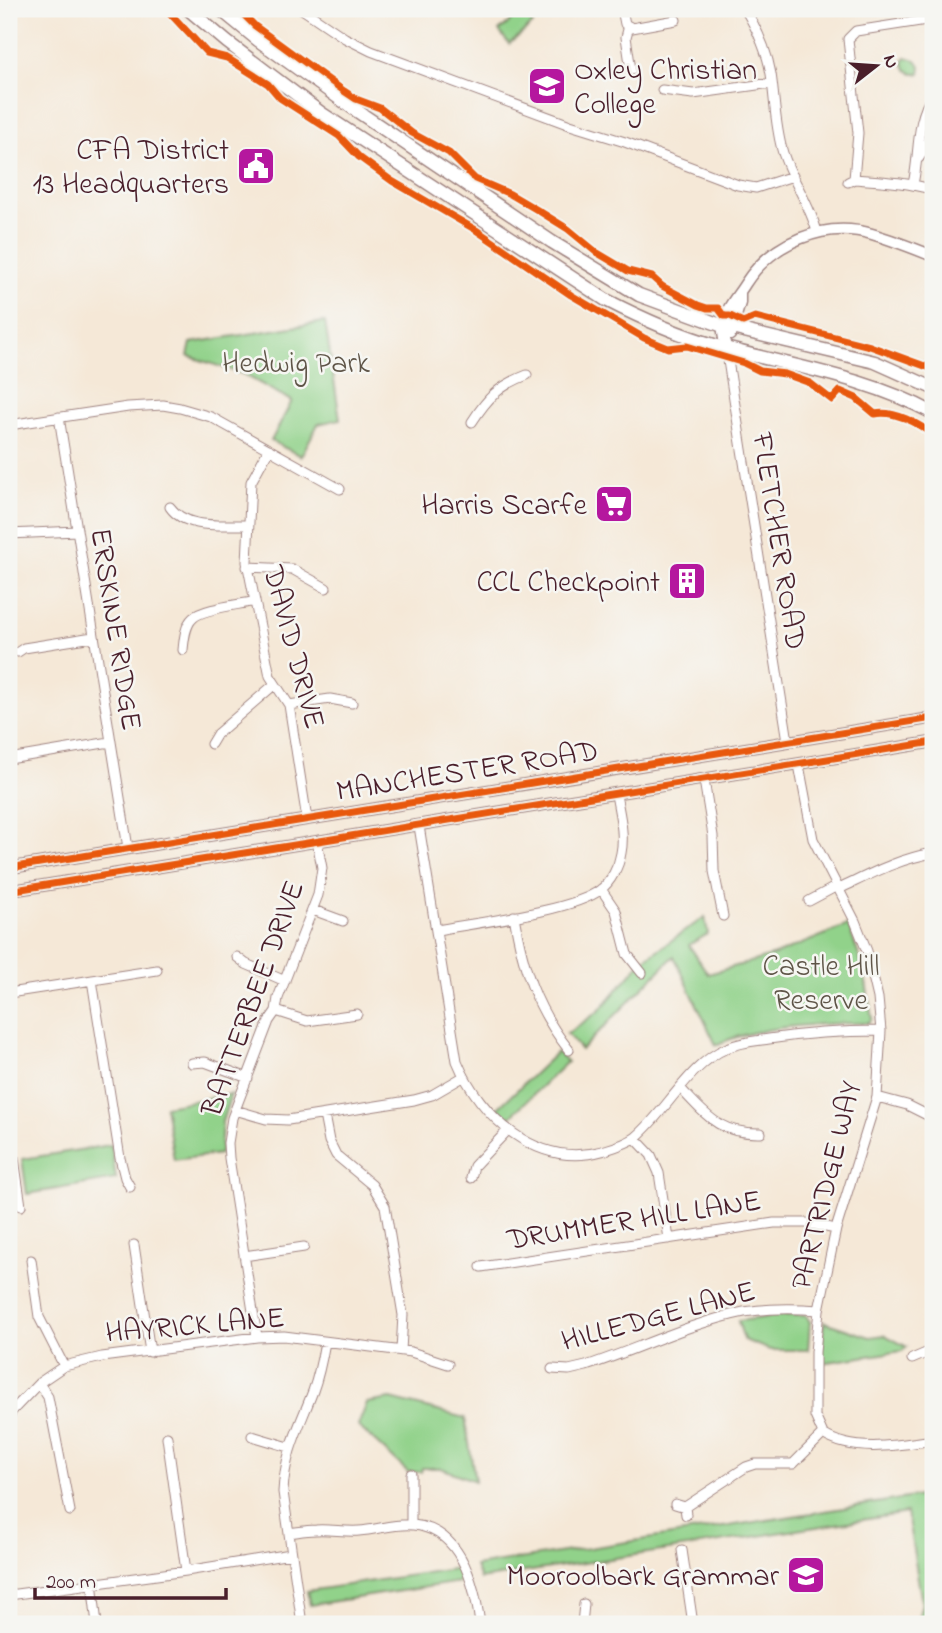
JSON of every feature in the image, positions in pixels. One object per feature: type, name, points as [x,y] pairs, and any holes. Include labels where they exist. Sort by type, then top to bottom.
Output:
[{"type":"highway","points":[[188,9],[321,113],[572,279],[646,321],[726,348],[854,380],[896,395],[933,413]]},
{"type":"highway","points":[[220,9],[304,75],[552,242],[639,295],[727,328],[875,362],[907,374],[933,388]]},
{"type":"main road","points":[[726,348],[730,307],[734,298],[770,255],[799,239],[817,232],[843,230],[872,234],[933,256]]},
{"type":"main road","points":[[727,328],[740,303],[740,292]]},
{"type":"main road","points":[[705,320],[730,307]]},
{"type":"main road","name":"MANCHESTER ROAD","points":[[9,868],[933,718]]},
{"type":"main road","name":"MANCHESTER ROAD","points":[[9,891],[933,742]]},
{"type":"main road","points":[[491,790],[495,812]]},
{"type":"main road","points":[[309,819],[317,841]]},
{"type":"street","points":[[302,9],[345,38],[371,51],[738,185],[756,188],[793,176]]},
{"type":"street","points":[[622,9],[625,24],[632,28],[676,20]]},
{"type":"street","points":[[745,9],[761,41],[772,83],[780,143],[817,232]]},
{"type":"street","points":[[933,19],[856,31],[850,36],[858,134],[851,181],[913,184],[933,190]]},
{"type":"street","points":[[629,26],[626,37],[631,70]]},
{"type":"street","points":[[662,90],[693,94],[772,83]]},
{"type":"street","points":[[919,158],[922,116],[933,95]]},
{"type":"street","points":[[913,184],[919,158],[927,145],[933,111]]},
{"type":"street","name":"FLETCHER ROAD","points":[[726,348],[788,741]]},
{"type":"street","points":[[472,422],[486,401],[506,384],[527,375]]},
{"type":"street","points":[[9,425],[128,407],[163,405],[211,417],[340,489]]},
{"type":"street","name":"ERSKINE RIDGE","points":[[59,417],[128,848]]},
{"type":"street","name":"DAVID DRIVE","points":[[269,449],[251,482],[247,567],[270,676],[289,705],[309,819]]},
{"type":"street","points":[[170,507],[186,521],[248,525]]},
{"type":"street","points":[[9,534],[77,531]]},
{"type":"street","points":[[247,567],[297,570],[326,589]]},
{"type":"street","points":[[183,650],[188,624],[195,615],[255,601]]},
{"type":"street","points":[[18,652],[24,648],[93,637]]},
{"type":"street","points":[[211,744],[217,734],[275,684]]},
{"type":"street","points":[[289,705],[330,699],[352,703]]},
{"type":"street","points":[[9,759],[110,742]]},
{"type":"street","name":"PARTRIDGE WAY","points":[[799,765],[811,832],[855,921],[872,970],[881,1031],[877,1097],[836,1229],[819,1310],[815,1352],[815,1416],[823,1434]]},
{"type":"street","points":[[704,780],[713,836],[716,882],[723,916]]},
{"type":"street","points":[[437,930],[514,916],[578,900],[601,890],[621,856],[623,839],[616,794]]},
{"type":"street","points":[[419,826],[452,1041],[463,1077],[482,1105],[526,1143],[553,1153],[585,1156],[611,1149],[635,1138],[712,1057],[737,1044],[809,1033],[881,1031]]},
{"type":"street","name":"BATTERBEE DRIVE","points":[[257,1337],[228,1143],[234,1110],[269,1021],[276,1010],[313,911],[322,867],[317,841]]},
{"type":"street","points":[[809,901],[890,864],[933,853]]},
{"type":"street","points":[[601,890],[617,911],[627,954],[642,972]]},
{"type":"street","points":[[313,911],[343,921]]},
{"type":"street","points":[[514,916],[524,965],[533,992],[546,1017],[569,1050]]},
{"type":"street","points":[[237,957],[246,964],[285,981]]},
{"type":"street","points":[[9,993],[157,970]]},
{"type":"street","points":[[92,980],[122,1165],[130,1187]]},
{"type":"street","points":[[276,1010],[307,1021],[357,1013]]},
{"type":"street","points":[[192,1063],[205,1062],[248,1078]]},
{"type":"street","points":[[234,1110],[277,1120],[324,1115],[414,1100],[432,1095],[463,1077]]},
{"type":"street","points":[[680,1088],[714,1123],[724,1129],[740,1133],[761,1133]]},
{"type":"street","points":[[877,1097],[907,1105],[933,1118]]},
{"type":"street","points":[[324,1115],[329,1142],[335,1155],[372,1185],[385,1206],[402,1315],[401,1350]]},
{"type":"street","points":[[9,1124],[21,1206]]},
{"type":"street","points":[[471,1178],[474,1166],[508,1130]]},
{"type":"street","points":[[635,1138],[651,1155],[659,1173],[669,1239]]},
{"type":"street","name":"DRUMMER HILL LANE","points":[[481,1267],[784,1222],[836,1229]]},
{"type":"street","points":[[134,1245],[150,1352]]},
{"type":"street","points":[[244,1256],[304,1247]]},
{"type":"street","points":[[31,1260],[39,1317],[64,1366]]},
{"type":"street","name":"HILLEDGE LANE","points":[[552,1369],[569,1370],[586,1366],[734,1314],[779,1308],[819,1310]]},
{"type":"street","name":"HAYRICK LANE","points":[[9,1418],[12,1411],[38,1383],[64,1366],[102,1357],[257,1337],[284,1336],[401,1350],[422,1354],[448,1364]]},
{"type":"street","points":[[302,1624],[283,1492],[284,1473],[289,1447],[314,1390],[325,1342]]},
{"type":"street","points":[[912,1359],[933,1350]]},
{"type":"street","points":[[38,1383],[48,1397],[70,1511]]},
{"type":"street","points":[[682,1509],[746,1467],[755,1464],[793,1464],[823,1434],[841,1442],[865,1445],[933,1440]]},
{"type":"street","points":[[252,1436],[289,1447]]},
{"type":"street","points":[[167,1437],[186,1571]]},
{"type":"street","points":[[411,1474],[411,1524]]},
{"type":"street","points":[[289,1534],[315,1530],[360,1531],[411,1524],[427,1527],[453,1546],[473,1583],[480,1624]]},
{"type":"street","points":[[682,1550],[694,1624]]},
{"type":"street","points":[[9,1595],[291,1554]]},
{"type":"street","points":[[92,1582],[97,1624]]},
{"type":"street","points":[[582,1624],[584,1604]]},
{"type":"green space","points":[[523,11],[533,24],[509,44],[499,31]]},
{"type":"green space","points":[[906,57],[916,60],[921,67],[920,73],[913,74],[906,69],[903,62]]},
{"type":"green space","name":"Hedwig Park","points":[[325,322],[340,419],[318,424],[301,456],[271,441],[292,401],[243,374],[188,356],[191,343]]},
{"type":"green space","name":"Castle Hill Reserve","points":[[705,917],[708,934],[689,945],[708,974],[775,955],[848,925],[864,970],[872,1019],[868,1023],[770,1030],[716,1045],[674,956],[581,1050],[567,1034],[599,1011],[642,961]]},
{"type":"green space","points":[[557,1052],[567,1062],[508,1119],[497,1109]]},
{"type":"green space","points":[[231,1094],[222,1122],[220,1154],[174,1160],[165,1106]]},
{"type":"green space","points":[[111,1145],[116,1179],[27,1194],[22,1159]]},
{"type":"green space","points":[[785,1315],[806,1316],[810,1322],[808,1350],[770,1350],[744,1340],[738,1321]]},
{"type":"green space","points":[[824,1322],[870,1337],[885,1335],[907,1347],[902,1351],[821,1363]]},
{"type":"green space","points":[[391,1399],[465,1418],[475,1481],[441,1468],[422,1468],[421,1472],[408,1472],[358,1426],[367,1403]]},
{"type":"green space","points":[[933,1494],[933,1624],[917,1624],[922,1603],[907,1513],[480,1579],[475,1566]]},
{"type":"green space","points":[[459,1568],[466,1581],[310,1605],[307,1591]]},
{"type":"cycle path","points":[[166,9],[207,53],[227,58],[268,84],[280,98],[339,136],[359,157],[392,181],[476,230],[571,295],[644,338],[668,348],[687,346],[744,363],[760,371],[785,374],[810,383],[832,400],[840,391],[856,398],[875,414],[890,414],[906,419],[933,436]]},
{"type":"cycle path","points":[[238,9],[255,26],[344,91],[356,99],[380,108],[412,133],[449,153],[475,179],[510,194],[539,211],[568,229],[596,252],[628,271],[652,277],[662,286],[698,305],[718,308],[724,316],[743,322],[755,317],[870,346],[933,369]]},
{"type":"cycle path","points":[[9,868],[933,718]]},
{"type":"cycle path","points":[[9,891],[933,742]]},
{"type":"place","name":"Oxley Christian College","points":[[547,86]]},
{"type":"place","name":"CFA District 13 Headquarters","points":[[256,166]]},
{"type":"place","name":"Harris Scarfe","points":[[614,504]]},
{"type":"place","name":"CCL Checkpoint","points":[[687,581]]},
{"type":"place","name":"Mooroolbark Grammar","points":[[806,1575]]}]
